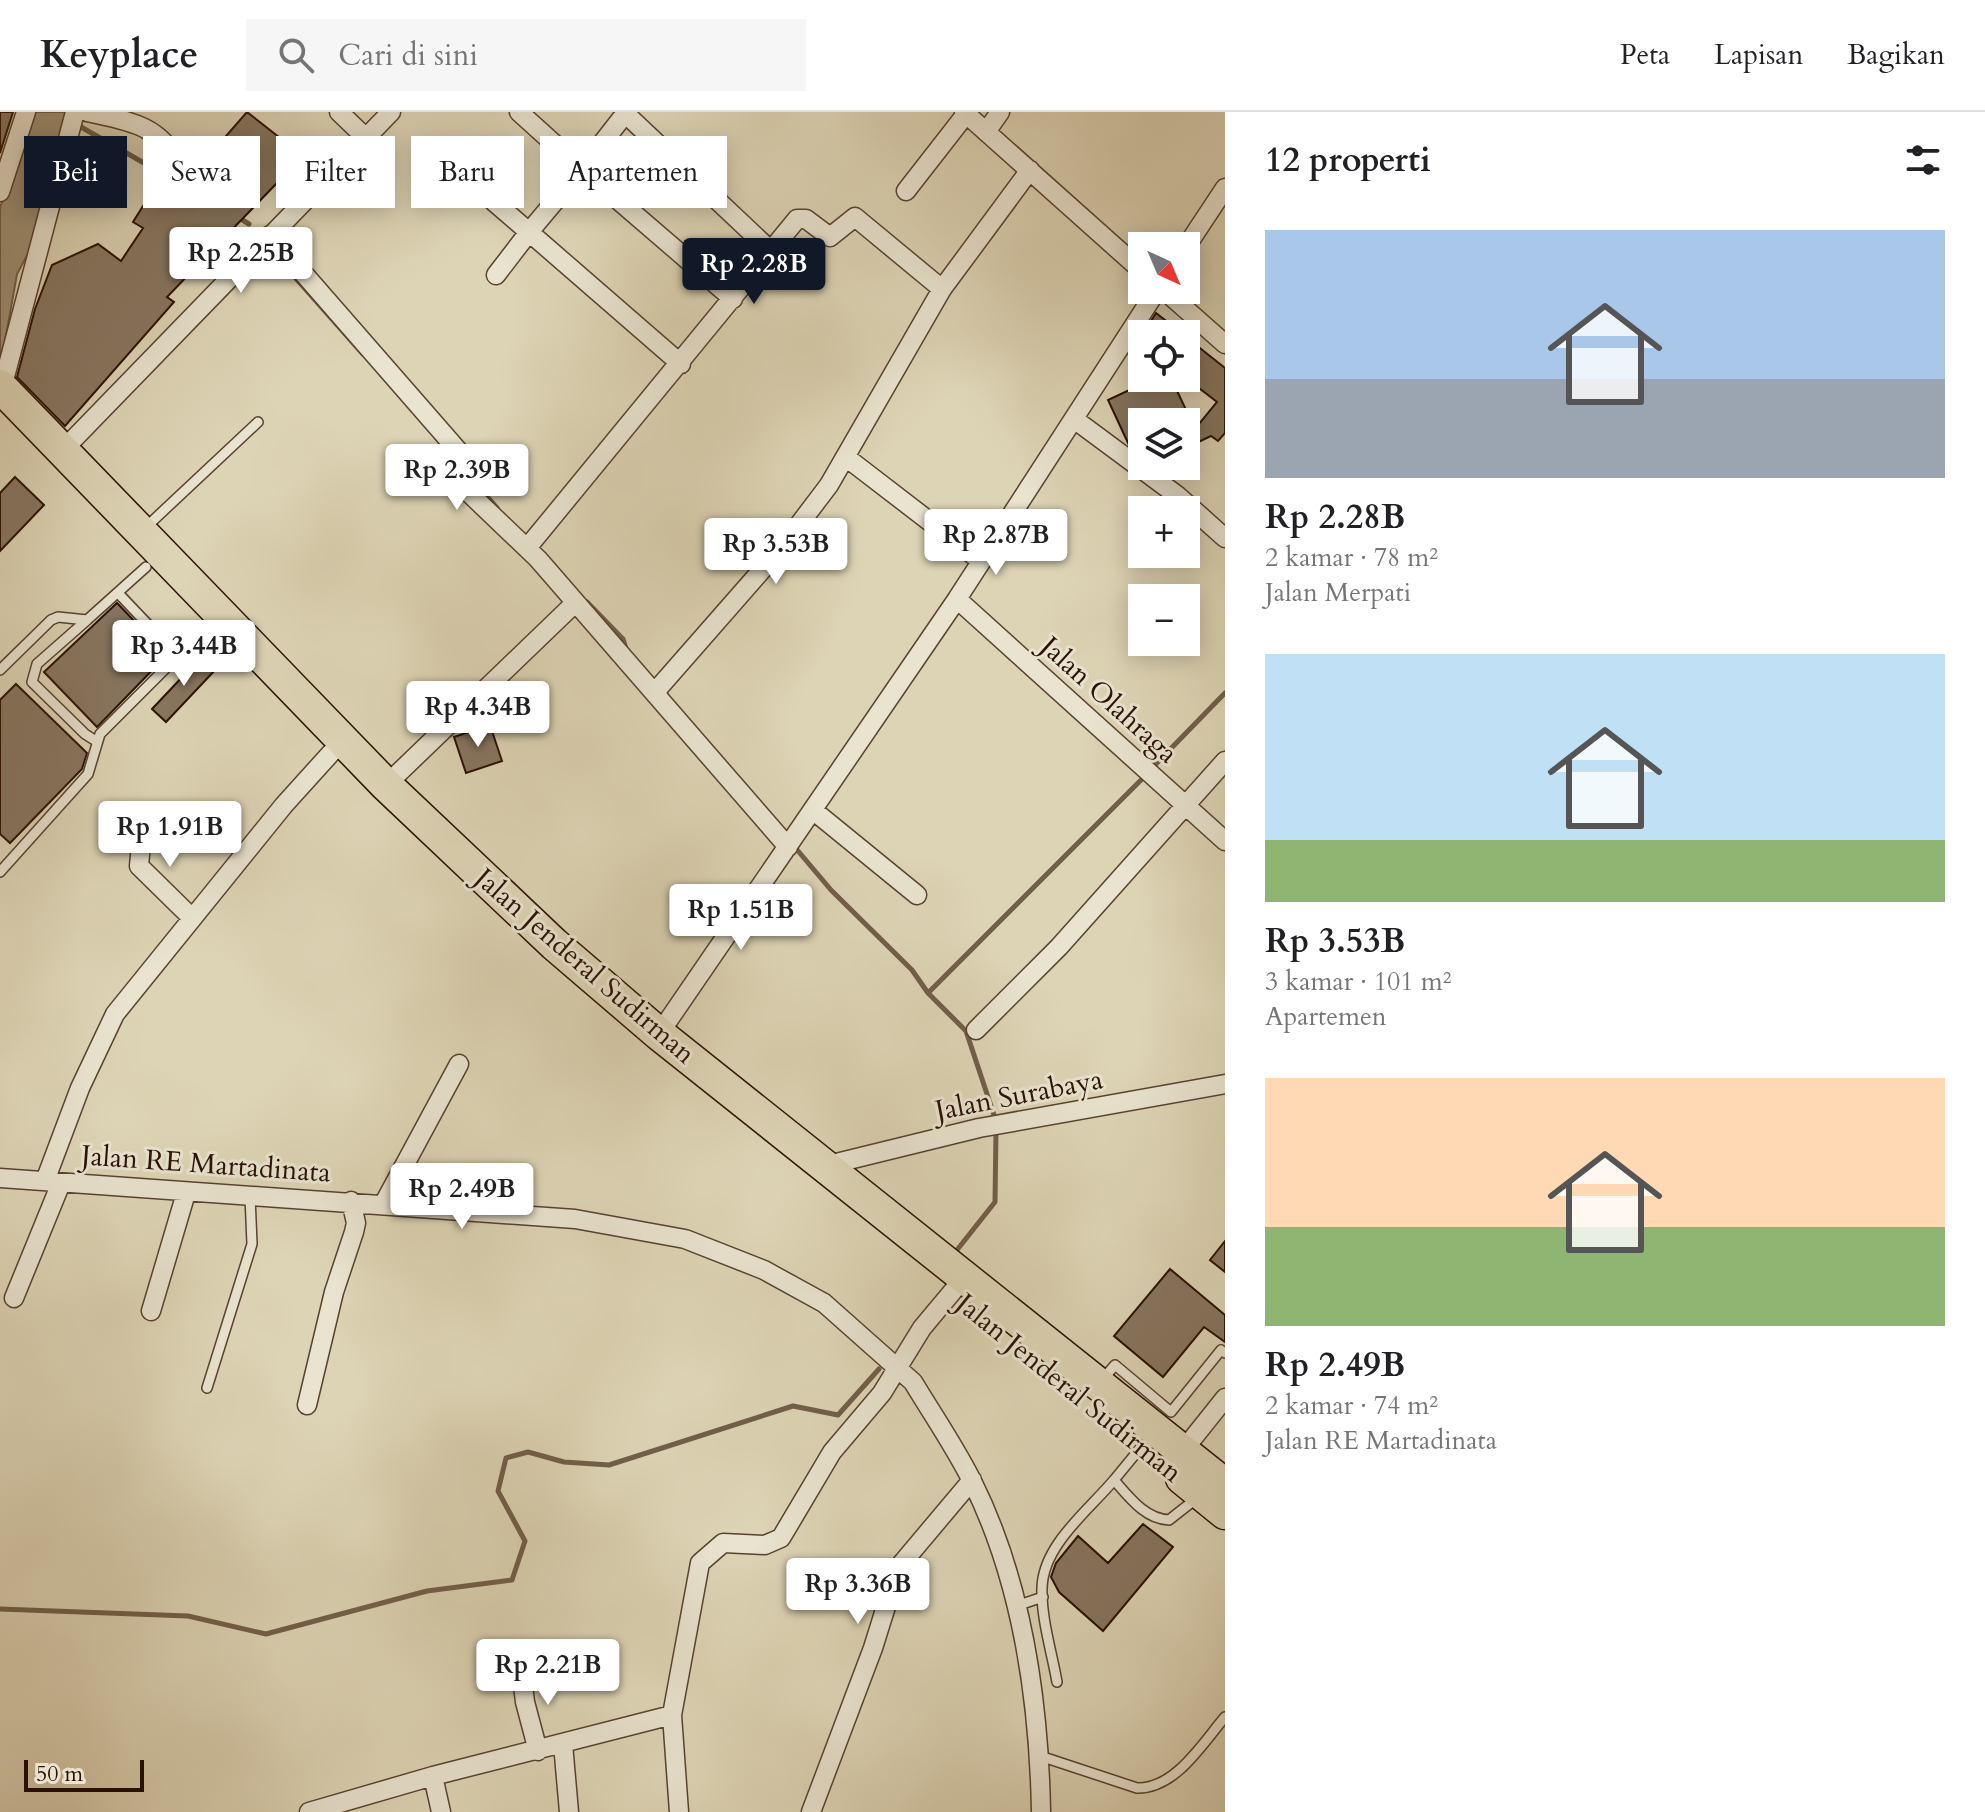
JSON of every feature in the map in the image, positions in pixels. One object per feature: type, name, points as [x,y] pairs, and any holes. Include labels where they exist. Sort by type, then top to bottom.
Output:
[{"type":"highway","name":"Jalan Jenderal Sudirman","points":[[1,396],[63,450],[142,531],[214,620],[331,753],[560,973],[956,1286],[1099,1385],[1176,1459],[1216,1492]]},
{"type":"highway","name":"Jalan Jenderal Sudirman","points":[[1,396],[146,567],[214,620],[554,944],[659,1034],[824,1166],[956,1286],[1142,1446],[1176,1459]]},
{"type":"street","points":[[0,192],[26,112]]},
{"type":"street","points":[[1,396],[75,112]]},
{"type":"street","points":[[87,112],[161,136]]},
{"type":"street","points":[[339,112],[364,136]]},
{"type":"street","points":[[366,136],[391,112]]},
{"type":"street","points":[[519,112],[546,136]]},
{"type":"street","points":[[986,132],[1000,112]]},
{"type":"street","points":[[906,191],[965,113],[1128,258]]},
{"type":"street","points":[[608,136],[621,119],[629,117],[649,136]]},
{"type":"street","points":[[659,688],[782,547],[847,458],[942,289],[1030,170]]},
{"type":"street","points":[[1196,232],[1225,188]]},
{"type":"street","points":[[63,450],[296,208]]},
{"type":"street","points":[[501,208],[681,364]]},
{"type":"street","points":[[496,275],[549,208]]},
{"type":"street","points":[[627,208],[733,299]]},
{"type":"street","points":[[725,208],[771,251]]},
{"type":"street","points":[[531,544],[799,218],[830,237],[855,217],[942,289]]},
{"type":"street","points":[[270,235],[473,482],[472,497],[531,544],[575,603],[659,688],[790,843]]},
{"type":"street","points":[[659,1034],[957,599],[1148,304]]},
{"type":"street","points":[[1180,304],[1225,344]]},
{"type":"street","points":[[1074,419],[1178,496],[1225,538]]},
{"type":"street","points":[[847,458],[981,561]]},
{"type":"street","name":"Jalan Olahraga","points":[[957,599],[1225,841]]},
{"type":"street","points":[[386,785],[575,603]]},
{"type":"street","points":[[14,1298],[53,1182],[80,1088],[110,1022],[192,918],[331,753]]},
{"type":"street","points":[[976,1030],[1049,957],[1225,761]]},
{"type":"street","points":[[814,811],[917,895]]},
{"type":"street","points":[[160,816],[141,844],[139,866],[192,918]]},
{"type":"street","points":[[383,1205],[459,1064]]},
{"type":"street","name":"Jalan Surabaya","points":[[824,1166],[979,1128],[1225,1084]]},
{"type":"street","name":"Jalan RE Martadinata","points":[[0,1178],[575,1219],[685,1239],[791,1283],[824,1303],[901,1367],[972,1480],[1007,1567],[1016,1606],[1040,1756],[1041,1812]]},
{"type":"street","points":[[151,1311],[186,1193]]},
{"type":"street","points":[[307,1405],[334,1292],[356,1223],[351,1201]]},
{"type":"street","points":[[679,1812],[672,1715],[700,1563],[723,1543],[765,1545],[781,1538],[844,1440],[901,1367],[922,1328],[956,1286]]},
{"type":"street","points":[[1176,1459],[1225,1398]]},
{"type":"street","points":[[811,1812],[873,1648],[898,1568],[972,1480]]},
{"type":"street","points":[[521,1668],[525,1702],[538,1751]]},
{"type":"street","points":[[309,1812],[339,1808],[433,1776],[672,1715]]},
{"type":"street","points":[[563,1744],[569,1812]]},
{"type":"street","points":[[433,1776],[441,1812]]},
{"type":"lane","points":[[142,531],[258,422]]},
{"type":"lane","points":[[96,741],[32,682],[37,664],[146,567]]},
{"type":"lane","points":[[118,593],[176,654]]},
{"type":"lane","points":[[0,670],[51,620],[87,620]]},
{"type":"lane","points":[[0,872],[93,766],[96,741],[176,654],[214,620]]},
{"type":"lane","points":[[207,1388],[252,1244],[250,1196]]},
{"type":"lane","points":[[1099,1385],[1115,1365],[1171,1412],[1221,1350],[1225,1353]]},
{"type":"lane","points":[[1057,1682],[1043,1597],[1045,1570],[1056,1547],[1142,1446]]},
{"type":"lane","points":[[1114,1480],[1128,1498],[1161,1519],[1179,1516],[1216,1492]]},
{"type":"lane","points":[[1016,1606],[1043,1597]]},
{"type":"lane","points":[[1040,1756],[1137,1788],[1149,1789],[1163,1783],[1182,1766],[1225,1717]]},
{"type":"shaded area","points":[[30,112],[68,112],[62,136],[24,136],[24,208],[42,208],[32,246],[17,274],[0,369],[0,208]]},
{"type":"building","points":[[0,112],[13,112],[0,153]]},
{"type":"building","points":[[247,112],[278,136],[276,184],[260,201],[260,136],[226,136]]},
{"type":"building","points":[[143,206],[253,208],[167,297],[174,302],[65,426],[17,377],[35,309],[52,265],[98,244],[121,261],[143,228],[133,222]]},
{"type":"building","points":[[1156,313],[1165,320],[1152,320]]},
{"type":"building","points":[[1200,348],[1225,368],[1225,433],[1218,441],[1211,436],[1200,441],[1200,423],[1217,402],[1200,389]]},
{"type":"building","points":[[1128,391],[1178,392],[1185,408],[1128,408],[1128,443],[1108,400]]},
{"type":"building","points":[[15,477],[44,505],[0,551],[0,493]]},
{"type":"building","points":[[117,603],[167,655],[97,727],[44,672]]},
{"type":"building","points":[[203,655],[217,668],[166,722],[152,709]]},
{"type":"building","points":[[16,684],[87,753],[82,769],[10,843],[0,834],[0,700]]},
{"type":"building","points":[[490,725],[502,761],[466,773],[454,737]]},
{"type":"building","points":[[1225,1241],[1225,1272],[1210,1260]]},
{"type":"building","points":[[1170,1269],[1225,1315],[1225,1342],[1204,1327],[1163,1377],[1114,1336]]},
{"type":"building","points":[[1143,1524],[1173,1547],[1103,1631],[1059,1592],[1051,1577],[1056,1563],[1078,1536],[1108,1563]]},
{"type":"waterway","points":[[81,127],[143,162]]},
{"type":"waterway","points":[[236,216],[249,224]]},
{"type":"waterway","points":[[293,275],[363,354]]},
{"type":"waterway","points":[[477,485],[497,508]]},
{"type":"waterway","points":[[587,602],[623,639],[627,652]]},
{"type":"waterway","points":[[1152,768],[1225,693]]},
{"type":"waterway","points":[[928,993],[1145,776]]},
{"type":"waterway","points":[[793,845],[831,890],[912,970],[928,993],[966,1031],[996,1121]]},
{"type":"waterway","points":[[953,1255],[995,1202],[996,1131]]},
{"type":"waterway","points":[[0,1609],[188,1616],[266,1634],[427,1591],[512,1580],[525,1541],[498,1491],[506,1458],[528,1452],[564,1462],[609,1465],[793,1406],[838,1415],[879,1369]]}]
